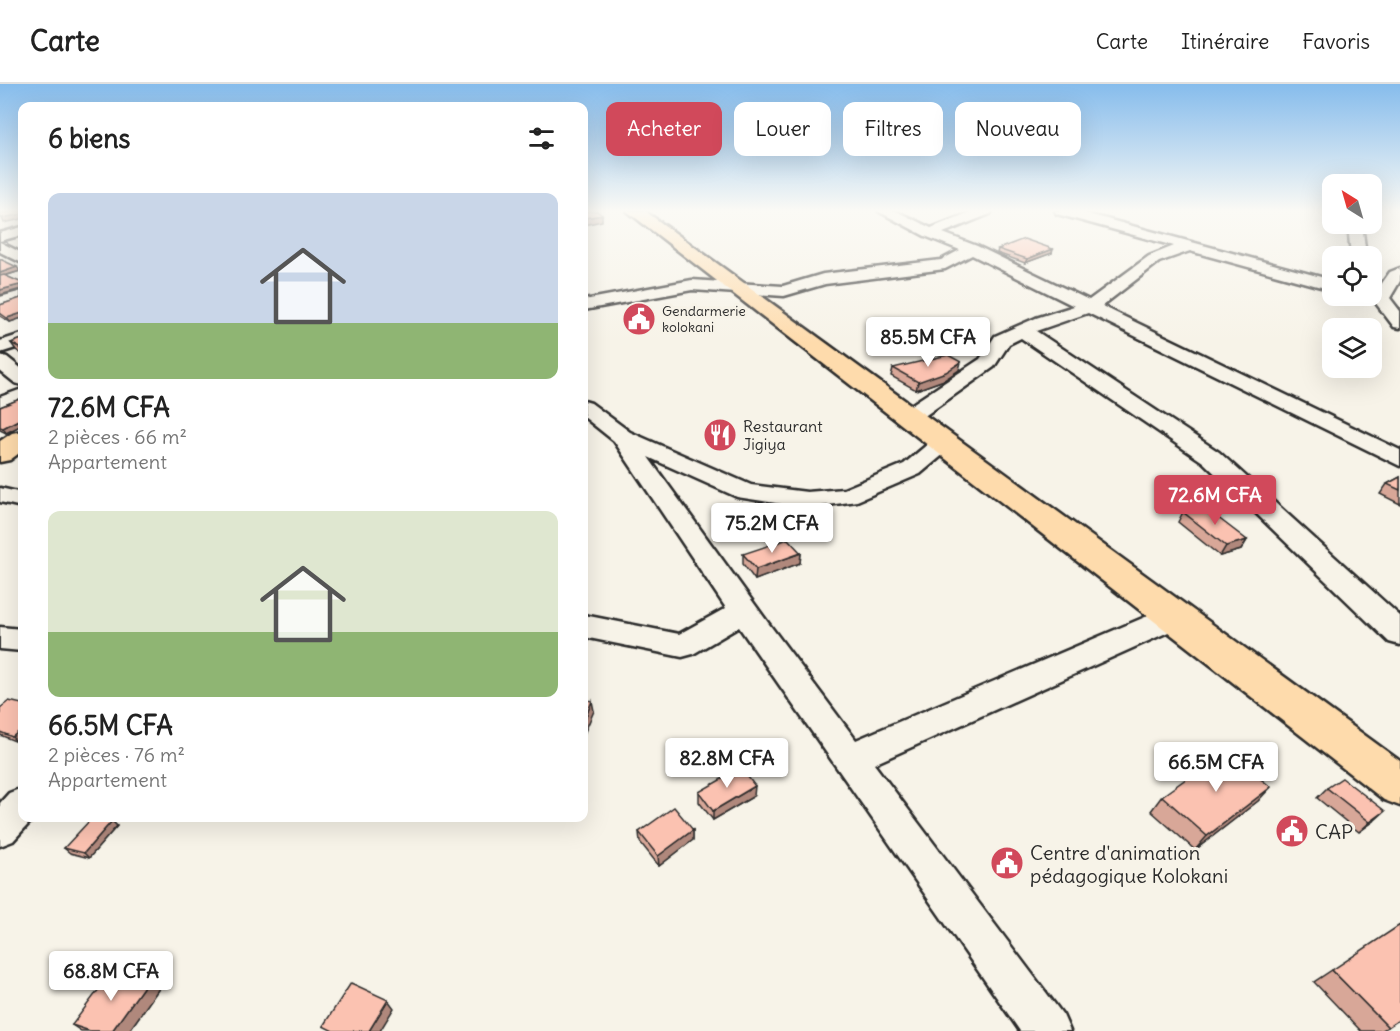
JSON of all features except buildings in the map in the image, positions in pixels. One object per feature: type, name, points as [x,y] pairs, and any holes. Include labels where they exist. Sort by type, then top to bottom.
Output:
[{"type":"main road","points":[[693,255],[1400,786]]},
{"type":"main road","points":[[0,454],[18,442]]},
{"type":"street","points":[[588,304],[692,285],[784,291],[823,279],[945,264],[961,255]]},
{"type":"street","points":[[985,255],[1400,459]]},
{"type":"street","points":[[908,417],[987,363],[1002,340],[1042,322],[1091,306],[1154,259],[1164,255]]},
{"type":"street","points":[[1217,255],[1322,282]]},
{"type":"street","points":[[0,268],[18,261]]},
{"type":"street","points":[[1386,305],[1400,273]]},
{"type":"street","points":[[0,303],[18,297]]},
{"type":"street","points":[[1023,331],[1211,457],[1400,634]]},
{"type":"street","points":[[0,347],[18,341]]},
{"type":"street","points":[[0,361],[18,376]]},
{"type":"street","points":[[0,404],[18,397]]},
{"type":"street","points":[[588,410],[622,436],[744,611],[1047,1031]]},
{"type":"street","points":[[588,429],[622,436],[746,492],[807,500],[848,496],[912,469],[943,443]]},
{"type":"street","points":[[0,495],[18,499]]},
{"type":"street","points":[[588,627],[682,646],[744,611]]},
{"type":"street","points":[[850,759],[1174,617]]},
{"type":"street","points":[[0,638],[18,640]]},
{"type":"street","points":[[0,829],[18,809]]},
{"type":"place","name":"Gendarmerie kolokani","points":[[639,319]]},
{"type":"place","name":"Restaurant Jigiya","points":[[720,435]]},
{"type":"place","name":"CAP","points":[[1292,831]]},
{"type":"place","name":"Centre d'animation pédagogique Kolokani","points":[[1007,863]]}]
